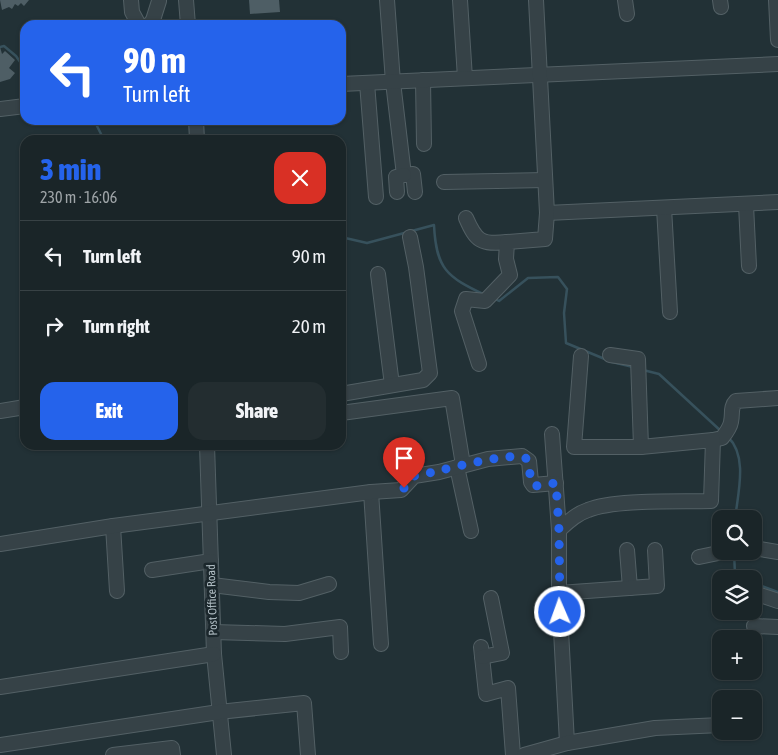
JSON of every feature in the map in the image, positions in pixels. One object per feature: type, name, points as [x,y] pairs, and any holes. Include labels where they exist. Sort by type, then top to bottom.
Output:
[{"type":"street","points":[[132,0],[132,12],[136,20]]},
{"type":"street","points":[[186,0],[188,20]]},
{"type":"street","points":[[386,0],[404,175]]},
{"type":"street","points":[[460,0],[465,78]]},
{"type":"street","points":[[466,218],[475,237],[483,242],[507,242],[545,238],[547,214],[536,0]]},
{"type":"street","points":[[625,0],[627,14]]},
{"type":"street","points":[[776,0],[778,40]]},
{"type":"street","points":[[153,20],[158,1]]},
{"type":"street","points":[[346,84],[778,64]]},
{"type":"street","points":[[423,80],[424,144]]},
{"type":"street","points":[[367,83],[376,197]]},
{"type":"street","points":[[0,109],[20,107]]},
{"type":"street","points":[[397,192],[396,176],[413,174],[415,192]]},
{"type":"street","points":[[444,182],[544,180]]},
{"type":"street","points":[[547,214],[778,202]]},
{"type":"street","points":[[746,205],[749,266]]},
{"type":"street","points":[[664,208],[670,312]]},
{"type":"street","points":[[346,393],[423,380],[428,376],[430,370],[410,236]]},
{"type":"street","points":[[480,364],[462,311],[466,299],[488,297],[510,275],[506,259],[507,242]]},
{"type":"street","points":[[378,274],[392,385]]},
{"type":"street","points":[[610,355],[638,359],[641,447]]},
{"type":"street","points":[[581,356],[574,447],[641,447],[721,436]]},
{"type":"street","points":[[346,412],[452,398],[470,531]]},
{"type":"street","points":[[559,530],[576,516],[594,508],[626,504],[711,501],[721,436],[732,420],[732,407],[736,401],[778,398]]},
{"type":"street","points":[[0,411],[20,408]]},
{"type":"street","points":[[552,434],[559,530],[559,593],[567,743]]},
{"type":"street","name":"Post Office Road","points":[[207,450],[211,514],[214,654],[224,755]]},
{"type":"street","points":[[0,544],[113,526],[370,492],[401,490],[414,476],[488,460],[522,456],[529,461],[533,485],[556,483]]},
{"type":"street","points":[[370,492],[381,644]]},
{"type":"street","points":[[113,526],[117,591]]},
{"type":"street","points":[[762,549],[778,552]]},
{"type":"street","points":[[627,550],[630,588]]},
{"type":"street","points":[[559,593],[658,586],[655,550]]},
{"type":"street","points":[[699,557],[712,554]]},
{"type":"street","points":[[152,570],[211,561]]},
{"type":"street","points":[[212,585],[299,594],[329,584]]},
{"type":"street","points":[[762,596],[778,601]]},
{"type":"street","points":[[491,598],[502,653],[482,652],[486,694],[508,688],[513,755]]},
{"type":"street","points":[[754,626],[778,627]]},
{"type":"street","points":[[214,632],[285,634],[340,627],[342,652]]},
{"type":"street","points":[[0,687],[214,654]]},
{"type":"street","points":[[0,745],[220,712],[304,704],[308,755]]},
{"type":"street","points":[[524,755],[567,743],[655,728],[712,726]]},
{"type":"street","points":[[114,755],[172,748],[173,755]]},
{"type":"building","points":[[0,0],[29,0],[24,6],[21,3],[18,6],[15,4],[12,9],[9,7],[2,10]]},
{"type":"building","points":[[249,0],[279,0],[280,12],[250,14]]},
{"type":"building","points":[[0,47],[2,54],[5,51],[15,60],[9,68],[15,73],[10,79],[0,82]]},
{"type":"waterway","points":[[0,47],[4,46],[20,62]]},
{"type":"waterway","points":[[96,125],[102,135]]},
{"type":"waterway","points":[[346,238],[367,243],[434,225],[437,252],[446,270],[461,283],[485,295]]},
{"type":"waterway","points":[[495,299],[499,301],[528,278],[558,277],[567,289],[564,313],[566,343],[612,362],[633,367]]},
{"type":"waterway","points":[[643,370],[659,374],[722,432]]},
{"type":"waterway","points":[[728,437],[734,445],[740,464],[736,510]]},
{"type":"waterway","points":[[734,560],[735,570]]},
{"type":"waterway","points":[[762,586],[778,592]]},
{"type":"route","points":[[404,488],[414,476],[488,460],[525,457],[529,461],[533,485],[556,483],[559,530],[560,612]]}]
